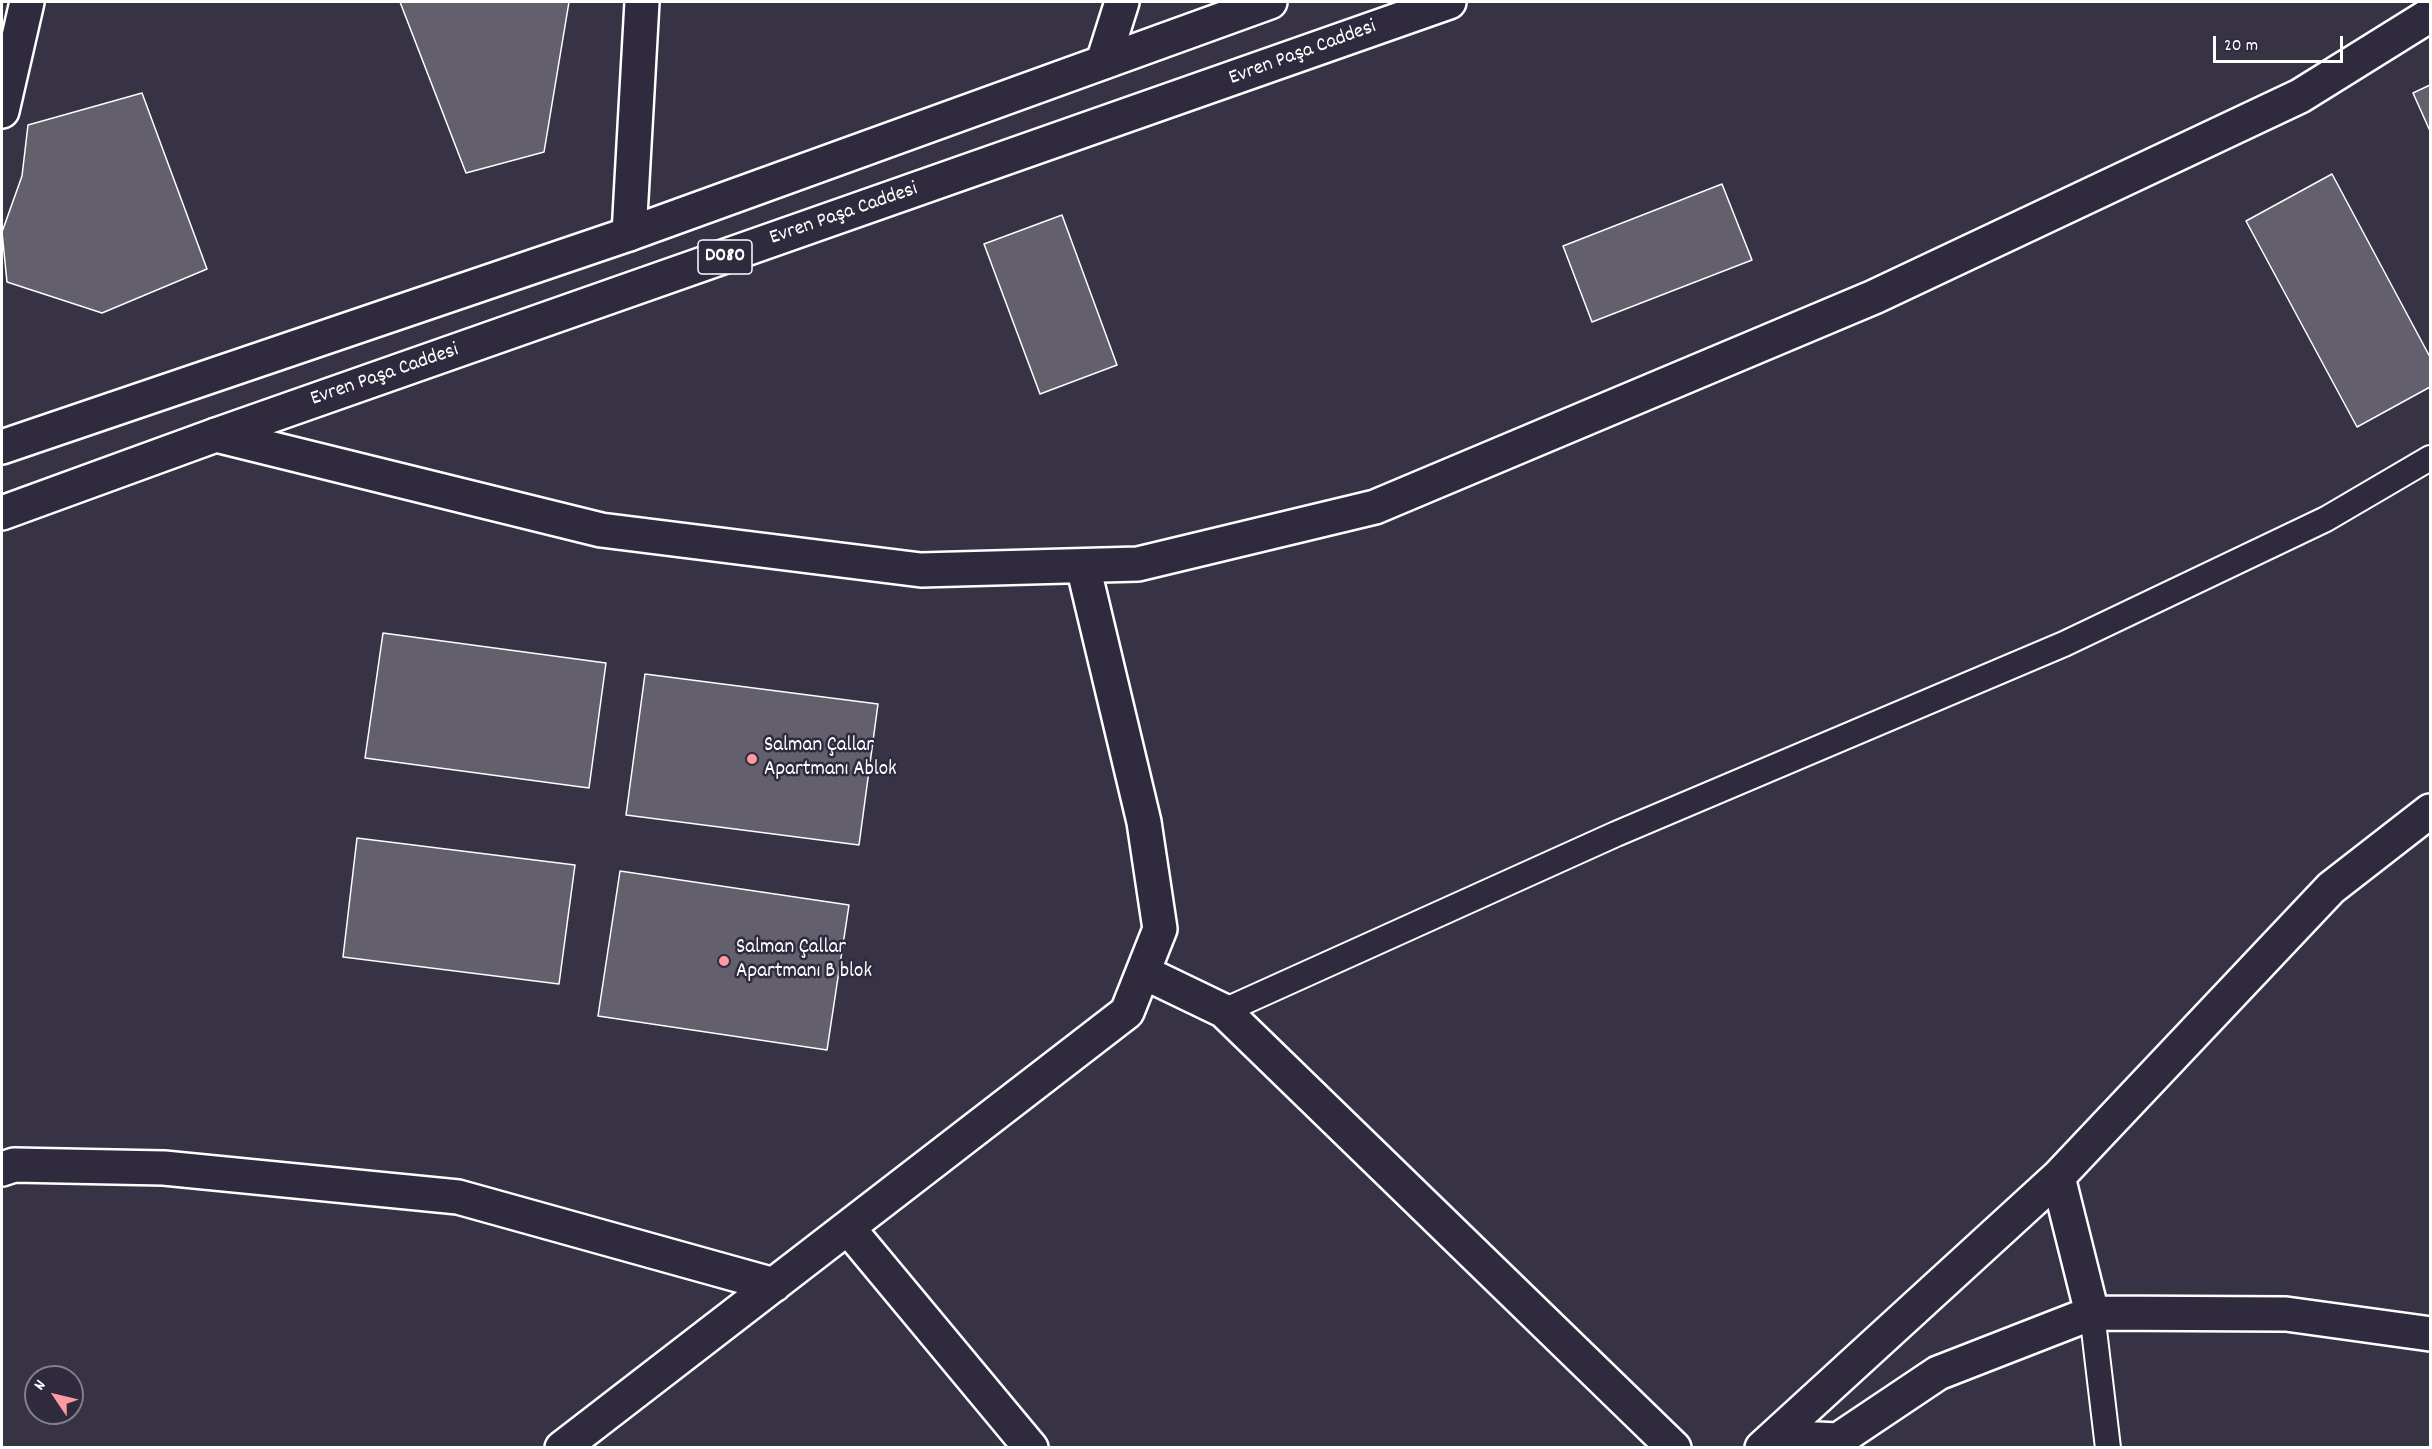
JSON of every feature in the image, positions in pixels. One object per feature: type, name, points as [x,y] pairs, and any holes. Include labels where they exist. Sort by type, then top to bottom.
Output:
[{"type":"main road","points":[[2,111],[27,2]]},
{"type":"main road","points":[[629,234],[642,2]]},
{"type":"main road","points":[[1103,62],[1122,2]]},
{"type":"main road","name":"D080","points":[[2,447],[629,234],[1270,2]]},
{"type":"main road","name":"Evren Paşa Caddesi","points":[[2,513],[216,435],[1449,2]]},
{"type":"main road","points":[[216,435],[601,530],[921,570],[1138,564],[1376,507],[1874,297],[2300,96],[2430,15]]},
{"type":"main road","points":[[571,1444],[1127,1012],[1160,929],[1144,822],[1083,566]]},
{"type":"main road","points":[[1768,1442],[2058,1177],[2331,888],[2430,811]]},
{"type":"main road","points":[[1143,972],[1224,1011],[1674,1448]]},
{"type":"main road","points":[[2,1169],[14,1165],[164,1168],[458,1197],[774,1285]]},
{"type":"main road","points":[[2058,1177],[2092,1313]]},
{"type":"main road","points":[[848,1228],[1031,1448]]},
{"type":"main road","points":[[1768,1442],[1838,1440],[1938,1373],[2092,1313],[2286,1314],[2430,1338]]},
{"type":"lane","points":[[1224,1011],[1616,834],[2064,644],[2326,519],[2430,458]]},
{"type":"lane","points":[[2092,1313],[2108,1448]]},
{"type":"building","points":[[400,2],[569,2],[544,152],[466,173]]},
{"type":"building","points":[[2430,85],[2430,131],[2413,93]]},
{"type":"building","points":[[142,93],[207,269],[102,313],[7,282],[2,232],[22,176],[28,125]]},
{"type":"building","points":[[2332,174],[2430,357],[2430,387],[2357,427],[2246,221]]},
{"type":"building","points":[[1722,184],[1752,260],[1592,322],[1563,246]]},
{"type":"building","points":[[1062,215],[1117,365],[1040,394],[984,244]]},
{"type":"building","points":[[383,633],[606,663],[589,788],[365,758]]},
{"type":"building","name":"Salman Çallar Apartmanı Ablok","points":[[645,674],[878,704],[859,845],[626,815]]},
{"type":"building","points":[[357,838],[575,865],[559,984],[343,957]]},
{"type":"building","name":"Salman Çallar Apartmanı B blok","points":[[620,871],[849,905],[827,1050],[598,1016]]},
{"type":"place","name":"Salman Çallar Apartmanı Ablok","points":[[752,759]]},
{"type":"place","name":"Salman Çallar Apartmanı B blok","points":[[724,961]]}]
